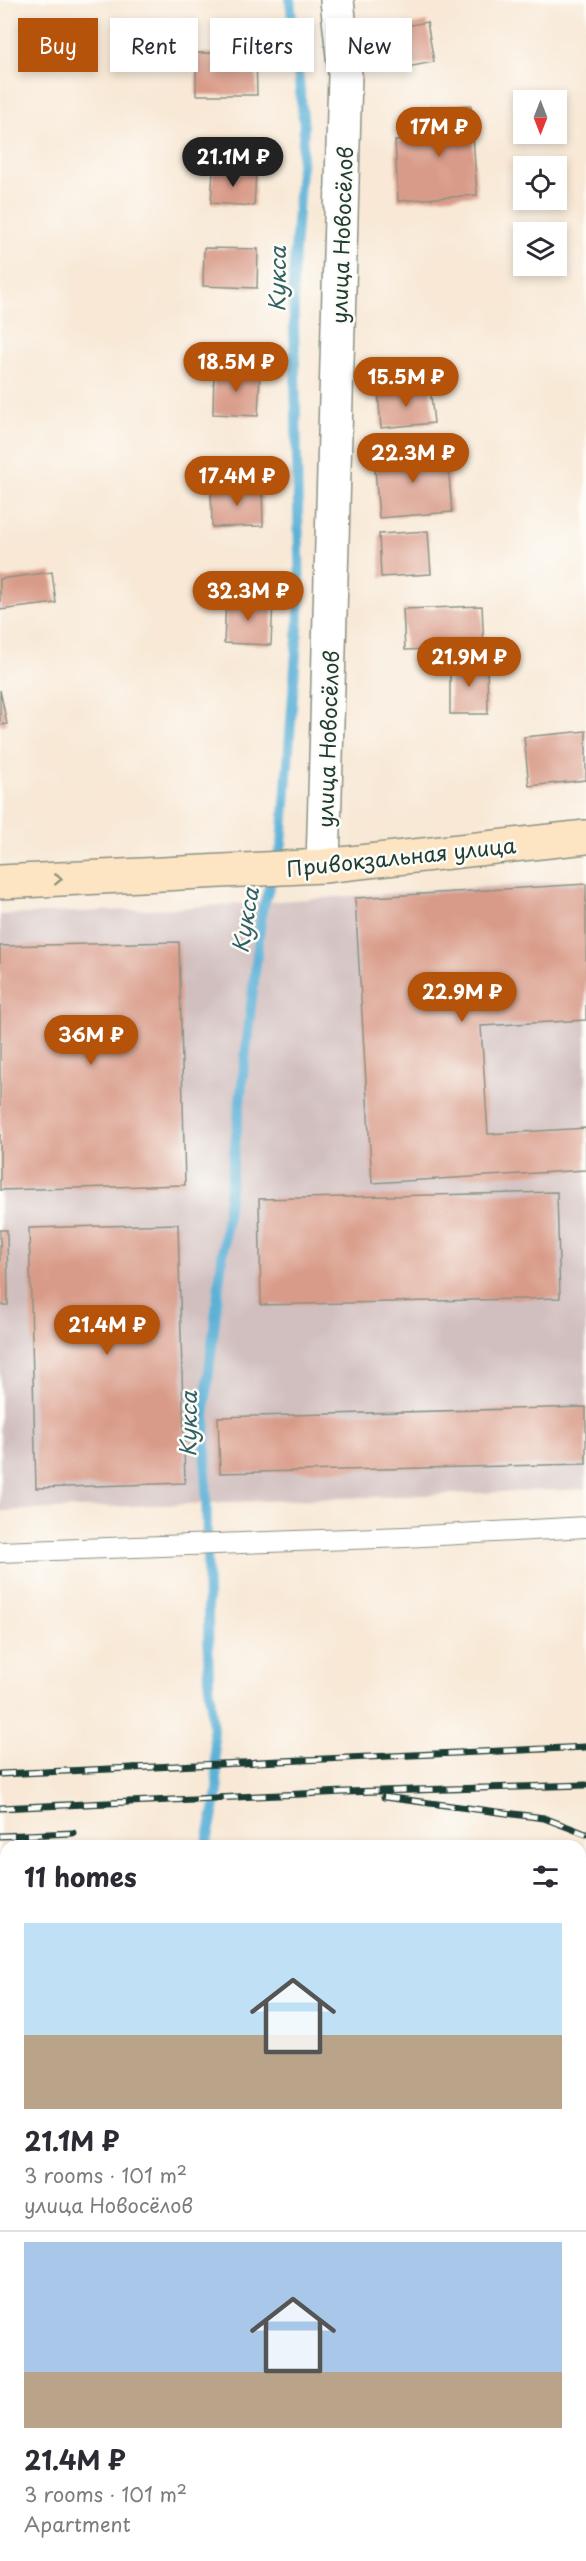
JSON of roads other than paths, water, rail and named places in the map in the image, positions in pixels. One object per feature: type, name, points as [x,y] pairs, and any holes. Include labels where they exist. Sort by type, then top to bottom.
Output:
[{"type":"street","name":"улица Новосёлов","points":[[310,867],[345,74],[337,0]]},
{"type":"street","name":"Привокзальная улица","points":[[0,882],[310,867],[586,837]]},
{"type":"lane","points":[[0,1551],[405,1537],[586,1527]]},
{"type":"waterway","name":"Кукса","points":[[207,1840],[218,1792],[209,1683],[205,1406],[262,911],[282,844],[300,599],[293,279],[304,126],[290,0]]},
{"type":"railway","points":[[0,1774],[586,1747]]},
{"type":"railway","points":[[0,1808],[345,1792],[586,1785]]},
{"type":"railway","points":[[384,1797],[544,1818],[586,1834]]},
{"type":"railway","points":[[0,1836],[73,1833]]}]
